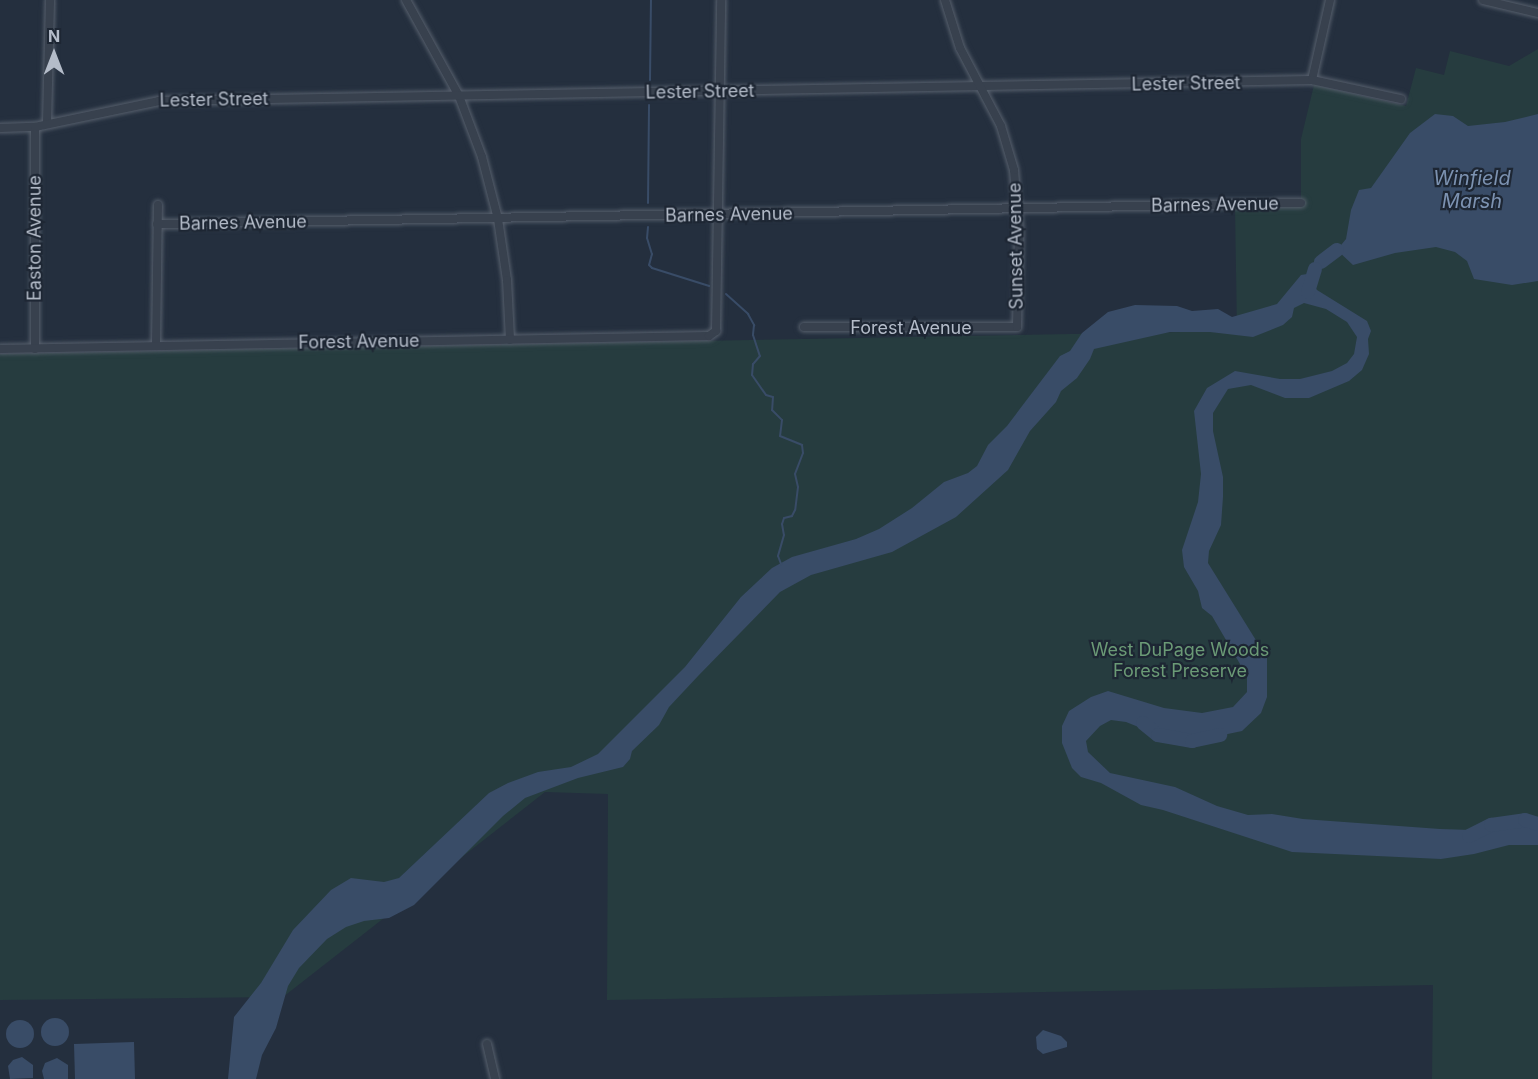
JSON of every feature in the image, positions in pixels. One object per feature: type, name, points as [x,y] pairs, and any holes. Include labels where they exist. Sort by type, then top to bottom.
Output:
[{"type":"street","points":[[47,123],[50,0]]},
{"type":"street","points":[[406,0],[459,96],[482,157],[498,219],[507,280],[510,340]]},
{"type":"street","points":[[718,215],[721,0]]},
{"type":"street","name":"Sunset Avenue","points":[[945,0],[960,48],[993,108],[1009,148],[1017,189],[1018,210],[1017,327]]},
{"type":"street","points":[[1312,80],[1330,0]]},
{"type":"street","points":[[1483,0],[1538,13]]},
{"type":"street","name":"Lester Street","points":[[0,128],[34,127],[159,101],[981,88],[1312,80],[1401,99]]},
{"type":"street","name":"Easton Avenue","points":[[34,127],[35,349]]},
{"type":"street","name":"Barnes Avenue","points":[[157,224],[1018,210],[1301,203]]},
{"type":"street","points":[[156,345],[158,205]]},
{"type":"street","name":"Forest Avenue","points":[[0,349],[709,336],[716,331],[718,215]]},
{"type":"street","name":"Forest Avenue","points":[[804,327],[1017,327]]},
{"type":"street","points":[[487,1044],[495,1079]]},
{"type":"green space","name":"West DuPage Woods Forest Preserve","points":[[1538,49],[1538,1079],[1432,1079],[1433,985],[607,1000],[608,794],[545,792],[283,997],[0,1000],[0,354],[1237,331],[1235,209],[1301,207],[1301,139],[1314,85],[1406,106],[1416,68],[1444,75],[1450,51],[1509,66]]},
{"type":"water","name":"Winfield Marsh","points":[[1435,114],[1453,116],[1468,126],[1505,122],[1538,114],[1538,281],[1512,285],[1474,279],[1467,261],[1455,252],[1436,247],[1395,253],[1353,265],[1337,250],[1346,239],[1351,210],[1359,190],[1371,188],[1410,133]]},
{"type":"water","points":[[1307,274],[1317,290],[1367,321],[1371,331],[1368,339],[1369,354],[1362,370],[1349,381],[1309,398],[1285,398],[1251,385],[1228,389],[1213,413],[1213,431],[1223,477],[1223,497],[1221,525],[1209,551],[1208,563],[1267,658],[1267,697],[1261,713],[1242,731],[1204,739],[1156,734],[1126,722],[1111,720],[1100,726],[1086,741],[1088,752],[1110,773],[1175,787],[1217,806],[1248,815],[1272,814],[1303,819],[1471,830],[1538,822],[1538,845],[1509,845],[1441,859],[1292,852],[1141,805],[1101,783],[1081,777],[1072,768],[1062,743],[1062,726],[1069,711],[1091,697],[1108,691],[1164,708],[1202,713],[1233,707],[1247,692],[1247,676],[1212,616],[1202,608],[1198,591],[1184,567],[1182,550],[1198,502],[1201,474],[1194,411],[1207,388],[1235,371],[1280,379],[1300,379],[1332,371],[1347,363],[1354,354],[1357,337],[1347,322],[1326,309],[1304,303],[1294,308],[1292,317],[1283,325],[1253,337],[1210,332],[1170,332],[1094,349],[1077,378],[1061,391],[1056,402],[1030,431],[1008,470],[956,517],[892,552],[811,575],[780,592],[669,707],[659,725],[632,751],[630,759],[623,767],[578,778],[525,798],[503,816],[414,905],[389,918],[364,921],[346,927],[327,939],[299,968],[288,986],[276,1028],[262,1055],[256,1079],[228,1079],[234,1017],[261,983],[293,930],[331,890],[351,878],[384,882],[399,878],[489,793],[538,772],[571,767],[598,754],[685,667],[741,597],[772,568],[792,557],[856,539],[879,529],[912,508],[944,482],[968,473],[977,466],[988,445],[1007,426],[1060,356],[1070,351],[1082,333],[1108,312],[1135,305],[1177,306],[1192,311],[1218,309],[1232,317],[1277,304],[1301,275]]},
{"type":"water","points":[[55,1018],[65,1022],[69,1032],[65,1042],[55,1046],[45,1042],[41,1032],[45,1022]]},
{"type":"water","points":[[20,1020],[30,1024],[34,1034],[30,1044],[20,1048],[10,1044],[6,1034],[10,1024]]},
{"type":"water","points":[[1043,1030],[1061,1036],[1067,1042],[1067,1047],[1043,1054],[1037,1049],[1036,1037]]},
{"type":"water","points":[[134,1042],[135,1079],[75,1079],[74,1044]]},
{"type":"water","points":[[22,1057],[33,1065],[33,1078],[10,1079],[8,1066],[13,1060]]},
{"type":"water","points":[[57,1058],[68,1065],[68,1079],[44,1079],[42,1071],[45,1063]]},
{"type":"waterway","points":[[650,80],[651,0]]},
{"type":"waterway","points":[[648,203],[649,105]]},
{"type":"waterway","points":[[648,227],[647,238],[652,254],[649,265],[652,268],[709,286]]},
{"type":"waterway","points":[[1321,262],[1337,250]]},
{"type":"waterway","points":[[1308,292],[1315,269]]},
{"type":"waterway","points":[[726,294],[748,314],[754,325],[753,335],[760,356],[753,364],[752,375],[766,395],[773,397],[772,410],[782,420],[780,436],[802,445],[803,453],[795,474],[798,487],[795,510],[792,516],[784,518],[782,524],[784,535],[778,556],[781,564]]},
{"type":"waterway","points":[[1143,723],[1158,735],[1192,741],[1220,735]]},
{"type":"waterway","points":[[1469,836],[1491,825],[1525,820],[1538,824]]}]
